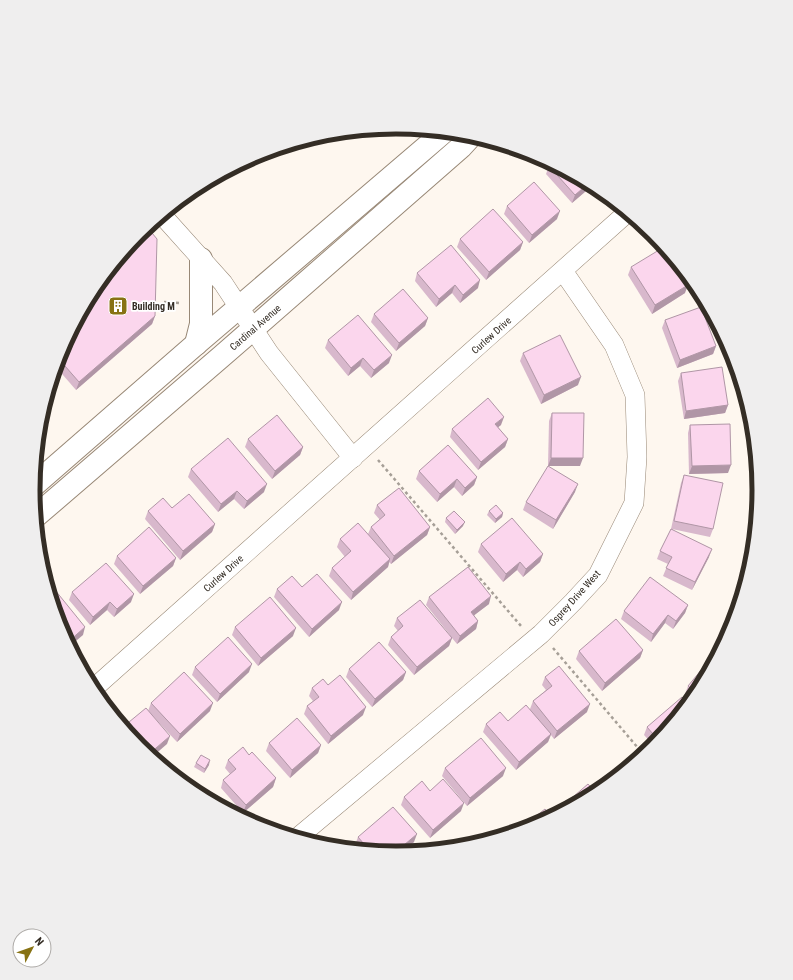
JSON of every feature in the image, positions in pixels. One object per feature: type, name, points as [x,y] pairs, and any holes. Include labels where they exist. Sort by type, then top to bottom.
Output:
[{"type":"street","points":[[40,480],[439,136]]},
{"type":"street","name":"Cardinal Avenue","points":[[41,512],[467,140]]},
{"type":"street","name":"Curlew Drive","points":[[98,685],[624,215]]},
{"type":"street","points":[[165,219],[223,283],[269,353],[360,452]]},
{"type":"street","points":[[196,344],[201,324],[201,259]]},
{"type":"street","name":"Osprey Drive West","points":[[302,834],[537,637],[573,602],[598,575],[634,503],[638,457],[634,395],[614,345],[563,271]]},
{"type":"path","points":[[360,452],[537,637],[640,751]]},
{"type":"building","points":[[552,169],[584,187],[575,195]]},
{"type":"building","points":[[534,182],[560,211],[532,235],[507,206]]},
{"type":"building","points":[[493,209],[523,242],[489,272],[460,239]]},
{"type":"building","name":"Building M","points":[[151,232],[157,239],[155,316],[79,382],[63,364],[77,332],[100,292],[128,255]]},
{"type":"building","points":[[451,245],[480,280],[463,295],[455,285],[439,299],[417,273]]},
{"type":"building","points":[[660,250],[688,285],[655,305],[631,267]]},
{"type":"building","points":[[403,289],[428,318],[399,343],[374,314]]},
{"type":"building","points":[[701,307],[716,346],[680,360],[665,320]]},
{"type":"building","points":[[358,315],[392,355],[374,370],[363,358],[351,368],[328,340]]},
{"type":"building","points":[[560,335],[581,377],[544,395],[523,353]]},
{"type":"building","points":[[722,367],[728,405],[686,411],[681,373]]},
{"type":"building","points":[[488,398],[504,417],[495,424],[508,439],[481,462],[452,429]]},
{"type":"building","points":[[552,413],[584,413],[583,458],[551,458]]},
{"type":"building","points":[[277,415],[303,447],[275,471],[248,439]]},
{"type":"building","points":[[730,424],[731,465],[692,466],[690,425]]},
{"type":"building","points":[[228,438],[267,484],[247,501],[237,491],[221,504],[191,469]]},
{"type":"building","points":[[448,445],[477,477],[465,488],[457,479],[440,494],[419,471]]},
{"type":"building","points":[[548,466],[578,484],[556,520],[526,502]]},
{"type":"building","points":[[684,475],[723,483],[713,529],[674,521]]},
{"type":"building","points":[[399,488],[430,527],[394,556],[371,527],[385,515],[377,505]]},
{"type":"building","points":[[189,494],[215,524],[183,551],[148,511],[163,498],[172,508]]},
{"type":"building","points":[[496,505],[503,513],[496,519],[489,511]]},
{"type":"building","points":[[454,511],[465,522],[457,530],[446,518]]},
{"type":"building","points":[[512,518],[543,554],[526,569],[520,562],[506,574],[481,544]]},
{"type":"building","points":[[358,523],[390,559],[353,592],[332,568],[351,551],[340,539]]},
{"type":"building","points":[[149,527],[176,558],[143,586],[117,556]]},
{"type":"building","points":[[671,529],[712,549],[695,582],[666,568],[672,557],[660,551]]},
{"type":"building","points":[[106,563],[134,594],[117,609],[110,602],[93,617],[72,592]]},
{"type":"building","points":[[468,567],[491,596],[471,612],[478,621],[460,636],[429,597]]},
{"type":"building","points":[[317,574],[342,602],[312,629],[277,589],[292,576],[302,587]]},
{"type":"building","points":[[650,577],[688,605],[676,621],[668,615],[653,634],[624,611]]},
{"type":"building","points":[[55,590],[85,627],[72,638],[59,605]]},
{"type":"building","points":[[270,597],[296,628],[261,658],[235,627]]},
{"type":"building","points":[[420,600],[452,638],[417,667],[391,637],[403,626],[397,618]]},
{"type":"building","points":[[616,619],[643,650],[605,683],[579,651]]},
{"type":"building","points":[[228,637],[252,664],[220,694],[195,667]]},
{"type":"building","points":[[379,642],[406,672],[375,699],[349,669]]},
{"type":"building","points":[[709,660],[692,689],[688,686]]},
{"type":"building","points":[[559,666],[590,704],[557,731],[533,701],[552,686],[545,677]]},
{"type":"building","points":[[184,672],[213,703],[180,734],[151,703]]},
{"type":"building","points":[[340,675],[366,707],[331,736],[307,706],[319,697],[312,688],[323,679],[328,685]]},
{"type":"building","points":[[682,697],[684,700],[655,736],[647,727]]},
{"type":"building","points":[[526,705],[551,734],[519,762],[486,724],[500,712],[508,721]]},
{"type":"building","points":[[146,708],[170,736],[153,751],[127,724]]},
{"type":"building","points":[[297,718],[321,745],[292,770],[269,743]]},
{"type":"building","points":[[481,738],[506,768],[470,798],[445,768]]},
{"type":"building","points":[[243,747],[249,755],[252,752],[276,778],[246,805],[223,780],[236,769],[228,760]]},
{"type":"building","points":[[638,750],[639,751],[614,773],[602,781]]},
{"type":"building","points":[[201,755],[210,760],[205,769],[196,763]]},
{"type":"building","points":[[443,779],[464,803],[433,830],[404,797],[422,781],[430,791]]},
{"type":"building","points":[[588,784],[592,788],[575,799],[564,805]]},
{"type":"building","points":[[208,790],[219,800],[218,799],[207,792]]},
{"type":"building","points":[[393,807],[417,834],[404,845],[405,846],[365,845],[358,837]]},
{"type":"building","points":[[545,809],[548,813],[533,819],[531,820]]},
{"type":"place","name":"Building M","points":[[118,306]]}]
